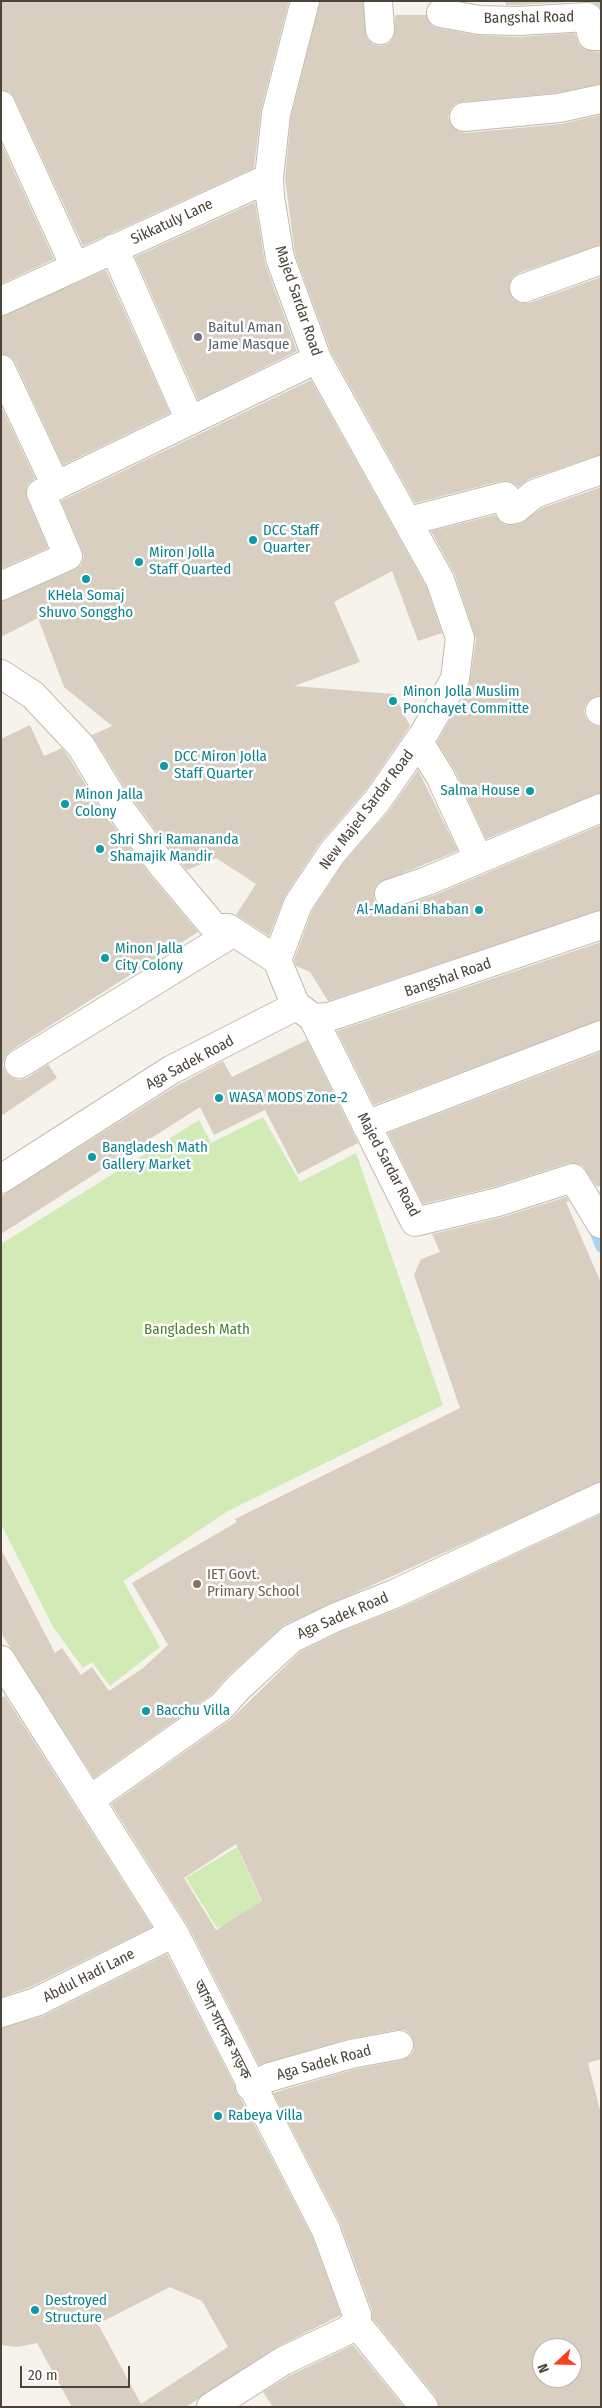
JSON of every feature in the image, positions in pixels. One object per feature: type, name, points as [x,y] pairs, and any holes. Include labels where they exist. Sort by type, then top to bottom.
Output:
[{"type":"street","name":"Majed Sardar Road","points":[[305,1],[276,114],[269,178],[270,197],[280,258],[317,359],[409,522]]},
{"type":"street","points":[[378,1],[380,30]]},
{"type":"street","name":"Bangshal Road","points":[[441,13],[479,20],[518,21],[588,17],[592,36],[601,36]]},
{"type":"street","points":[[464,116],[559,108],[601,99]]},
{"type":"street","points":[[1,106],[75,266]]},
{"type":"street","name":"Sikkatuly Lane","points":[[1,301],[269,178]]},
{"type":"street","points":[[114,248],[190,421]]},
{"type":"street","points":[[524,288],[601,260]]},
{"type":"street","points":[[1,586],[68,556],[41,493],[317,359]]},
{"type":"street","points":[[1,368],[56,486]]},
{"type":"street","points":[[409,522],[505,496],[510,510],[516,508],[534,494],[601,470]]},
{"type":"street","name":"New Majed Sardar Road","points":[[278,960],[298,904],[332,853],[377,801],[418,742],[455,678],[460,638],[440,580],[409,522]]},
{"type":"street","points":[[1,674],[33,695],[81,746],[113,800],[162,865],[215,928],[228,928],[278,960],[305,1012]]},
{"type":"street","points":[[418,742],[440,776],[478,858]]},
{"type":"street","points":[[389,894],[427,881],[601,808]]},
{"type":"street","name":"Bangshal Road","points":[[305,1012],[338,1014],[601,925]]},
{"type":"street","points":[[19,1064],[234,932]]},
{"type":"street","name":"Majed Sardar Road","points":[[305,1012],[366,1125],[415,1222],[498,1202],[573,1178],[601,1224]]},
{"type":"street","name":"Aga Sadek Road","points":[[1,1179],[171,1070],[305,1012]]},
{"type":"street","points":[[366,1125],[601,1035]]},
{"type":"street","name":"Aga Sadek Road","points":[[91,1799],[222,1707],[238,1688],[291,1638],[394,1594],[601,1497]]},
{"type":"street","name":"আগা সাদেক সড়ক","points":[[1,1660],[91,1799],[174,1933],[250,2086],[326,2230],[357,2315],[356,2323],[424,2407]]},
{"type":"street","name":"Abdul Hadi Lane","points":[[1,2013],[36,2002],[174,1933]]},
{"type":"street","name":"Aga Sadek Road","points":[[250,2086],[270,2077],[351,2054],[399,2045]]},
{"type":"street","points":[[211,2407],[284,2361],[346,2331],[356,2323]]},
{"type":"green space","name":"Bangladesh Math","points":[[263,1117],[300,1182],[356,1153],[443,1405],[228,1511],[123,1581],[160,1647],[110,1686],[92,1662],[83,1668],[53,1627],[1,1524],[1,1244],[199,1120],[211,1143]]},
{"type":"green space","points":[[237,1847],[264,1907],[227,1933],[222,1925],[217,1928],[186,1878]]},
{"type":"building","points":[[1,1],[289,1],[261,110],[254,168],[83,246],[15,99],[10,92],[1,90]]},
{"type":"building","points":[[320,1],[363,1],[367,38],[373,44],[381,46],[389,43],[394,36],[395,15],[426,15],[431,25],[438,28],[476,35],[518,37],[575,33],[579,45],[585,50],[601,52],[601,84],[557,93],[462,102],[455,104],[450,110],[448,118],[452,126],[458,131],[465,133],[561,124],[601,115],[601,245],[519,273],[512,278],[509,286],[510,294],[514,300],[529,303],[601,277],[601,455],[529,479],[518,487],[509,481],[501,481],[415,503],[331,352],[295,254],[285,178],[291,117]]},
{"type":"building","points":[[505,1],[588,1],[506,5]]},
{"type":"building","points":[[588,1],[601,1],[601,8],[595,3]]},
{"type":"building","points":[[1,143],[54,259],[1,284]]},
{"type":"building","name":"Baitul Aman Jame Masque","points":[[255,202],[265,263],[297,351],[198,400],[135,257]]},
{"type":"building","points":[[106,270],[170,413],[63,465],[15,362],[9,356],[1,354],[1,316]]},
{"type":"building","points":[[311,380],[426,586],[442,633],[418,641],[392,571],[334,602],[360,662],[294,686],[394,694],[410,726],[365,791],[319,844],[285,896],[269,936],[236,915],[256,884],[216,858],[187,870],[174,855],[126,790],[92,735],[112,726],[64,687],[38,618],[1,637],[1,601],[74,570],[81,565],[84,557],[82,550],[61,501]]},
{"type":"building","points":[[1,406],[35,478],[28,484],[26,491],[27,499],[48,548],[1,569]]},
{"type":"building","points":[[601,487],[601,695],[592,698],[586,704],[584,711],[586,718],[592,724],[601,727],[601,793],[486,839],[454,769],[437,742],[457,707],[468,693],[476,639],[455,575],[431,531],[495,515],[505,525],[519,524],[542,508]]},
{"type":"building","points":[[30,725],[44,756],[62,748],[100,808],[150,875],[198,932],[10,1051],[5,1057],[3,1065],[6,1073],[11,1077],[19,1080],[27,1078],[48,1064],[57,1078],[1,1116],[1,739]]},
{"type":"building","points":[[418,770],[458,851],[378,883],[374,891],[374,900],[379,906],[386,909],[394,909],[432,896],[601,825],[601,910],[328,1001],[310,972],[296,966],[294,960],[312,911],[344,862],[389,811]]},
{"type":"building","points":[[601,942],[601,1020],[374,1105],[337,1031]]},
{"type":"building","points":[[307,1040],[358,1143],[298,1174],[265,1110],[214,1135],[200,1107],[1,1234],[1,1196],[176,1086],[223,1061],[232,1077]]},
{"type":"building","points":[[601,1052],[601,1185],[597,1187],[582,1165],[569,1163],[494,1187],[423,1204],[388,1133]]},
{"type":"building","points":[[566,1197],[569,1201],[566,1202],[601,1283],[601,1482],[284,1625],[227,1677],[211,1695],[94,1778],[1,1633],[1,1549],[55,1653],[62,1648],[81,1675],[92,1667],[109,1691],[143,1668],[168,1645],[132,1583],[237,1522],[235,1519],[460,1408],[414,1275],[421,1259],[440,1252],[432,1234],[503,1217]]},
{"type":"building","points":[[601,1514],[601,2059],[588,2063],[601,2114],[601,2407],[439,2407],[436,2397],[372,2318],[372,2310],[340,2223],[273,2093],[355,2069],[402,2060],[410,2056],[414,2051],[411,2035],[405,2030],[396,2030],[348,2039],[259,2065],[188,1926],[111,1804],[230,1720],[300,1652],[340,1632],[401,1608]],"holes":[[[236,1844],[262,1901],[216,1930],[184,1878]]]},
{"type":"building","points":[[5,1696],[152,1927],[30,1987],[1,1997],[1,1698]]},
{"type":"building","points":[[167,1954],[235,2086],[236,2093],[241,2099],[312,2236],[341,2315],[275,2348],[186,2407],[72,2407],[37,2343],[17,2347],[1,2345],[1,2028],[43,2016]],"holes":[[[170,2287],[202,2301],[228,2347],[141,2404],[98,2324]]]},
{"type":"building","points":[[353,2345],[404,2407],[273,2407],[263,2392],[291,2375]]},
{"type":"waterway","points":[[592,1224],[601,1247]]},
{"type":"place","name":"Baitul Aman Jame Masque","points":[[198,337]]},
{"type":"place","name":"DCC Staff Quarter","points":[[253,540]]},
{"type":"place","name":"Miron Jolla Staff Quarted","points":[[139,562]]},
{"type":"place","name":"KHela Somaj Shuvo Songgho","points":[[86,579]]},
{"type":"place","name":"Minon Jolla Muslim Ponchayet Committe","points":[[393,701]]},
{"type":"place","name":"DCC Miron Jolla Staff Quarter","points":[[164,766]]},
{"type":"place","name":"Salma House","points":[[530,791]]},
{"type":"place","name":"Minon Jalla Colony","points":[[65,804]]},
{"type":"place","name":"Shri Shri Ramananda Shamajik Mandir","points":[[100,849]]},
{"type":"place","name":"Al-Madani Bhaban","points":[[479,910]]},
{"type":"place","name":"Minon Jalla City Colony","points":[[105,958]]},
{"type":"place","name":"WASA MODS Zone-2","points":[[219,1098]]},
{"type":"place","name":"Bangladesh Math Gallery Market","points":[[92,1157]]},
{"type":"place","name":"IET Govt. Primary School","points":[[197,1584]]},
{"type":"place","name":"Bacchu Villa","points":[[146,1711]]},
{"type":"place","name":"Rabeya Villa","points":[[218,2116]]},
{"type":"place","name":"Destroyed Structure","points":[[35,2310]]}]
